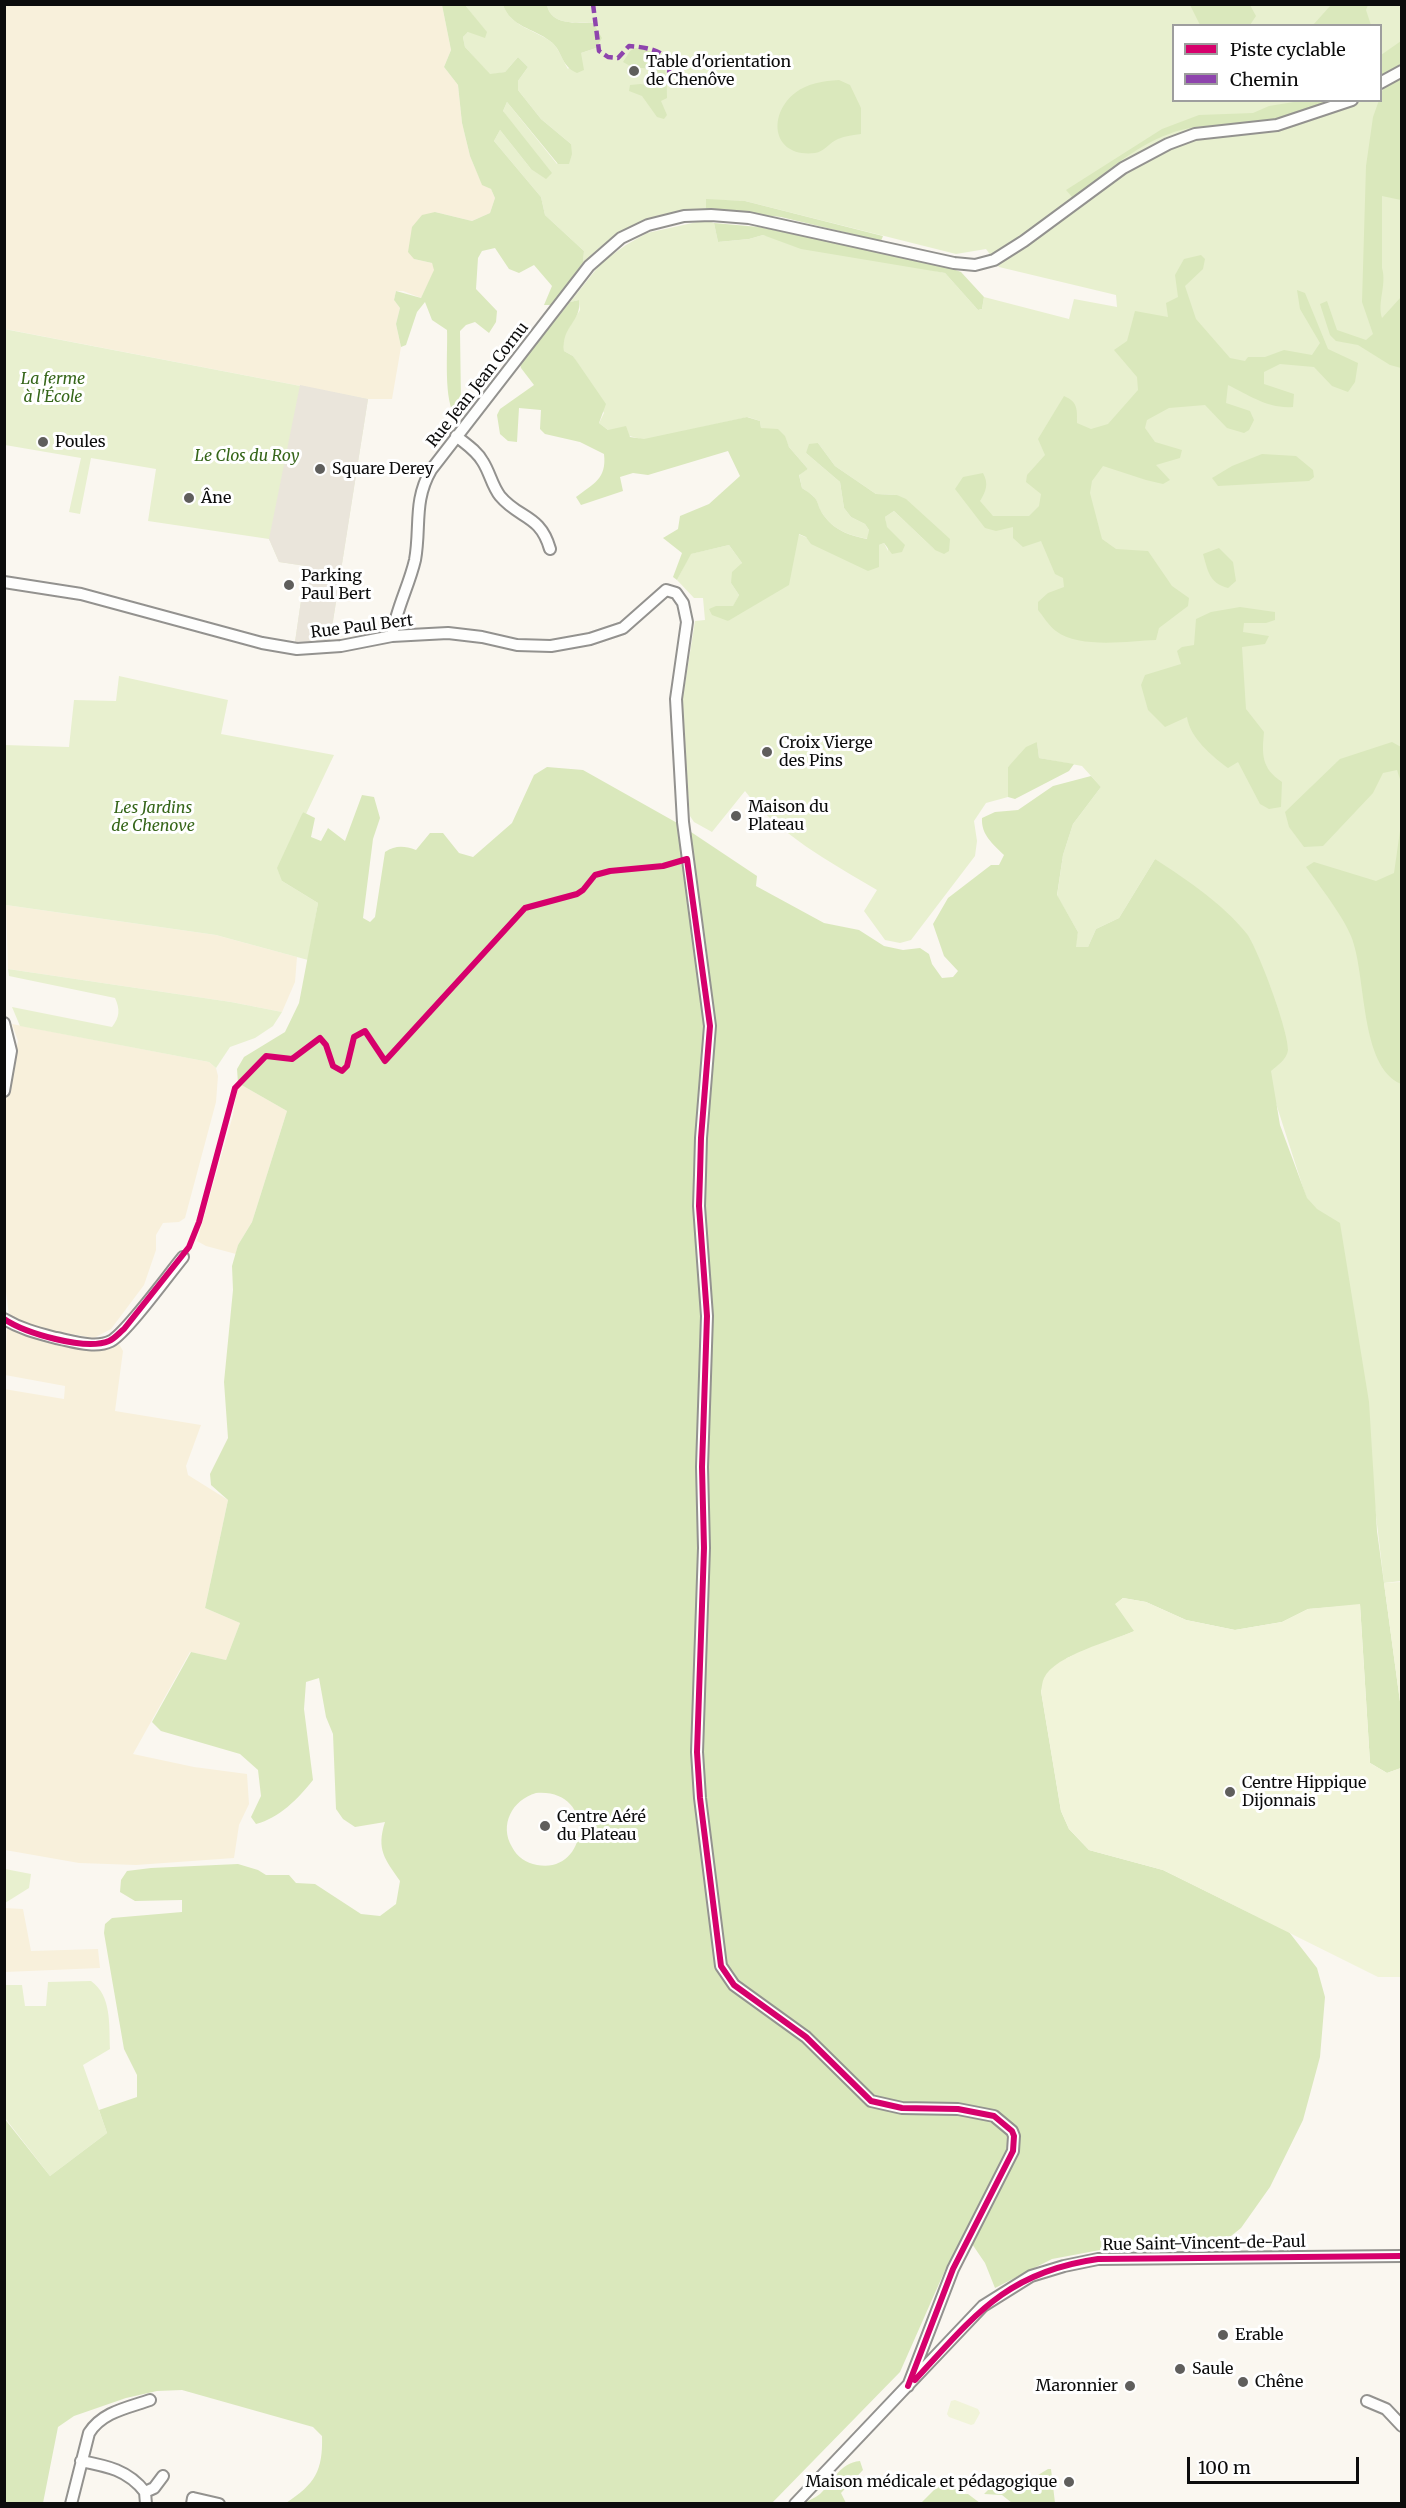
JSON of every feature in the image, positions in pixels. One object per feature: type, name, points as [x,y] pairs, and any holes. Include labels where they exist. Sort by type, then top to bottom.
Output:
[{"type":"street","points":[[1382,82],[1401,70]]},
{"type":"street","name":"Rue Jean Jean Cornu","points":[[392,636],[415,560],[420,493],[431,470],[589,266],[621,238],[648,225],[684,216],[711,215],[749,218],[954,263],[975,265],[994,260],[1024,241],[1123,168],[1168,144],[1195,134],[1277,125],[1346,102]]},
{"type":"street","points":[[456,436],[483,460],[494,487],[504,500],[536,521],[550,549]]},
{"type":"street","name":"Rue Paul Bert","points":[[4,582],[81,594],[239,638],[297,649],[342,646],[392,636],[448,633],[482,637],[517,645],[551,646],[590,639],[623,627],[662,593],[669,590],[676,593],[683,603],[687,622],[676,699],[683,822],[710,1026],[699,1196],[707,1316],[702,1467],[704,1548],[697,1752],[721,1966],[734,1985],[806,2037],[871,2101],[902,2108],[958,2109],[994,2116],[1012,2131],[1014,2136],[1013,2151],[953,2269],[908,2386]]},
{"type":"street","points":[[4,1023],[11,1052],[4,1090]]},
{"type":"street","points":[[4,1318],[17,1327],[74,1342],[97,1344],[111,1341],[124,1329],[183,1257]]},
{"type":"street","name":"Rue Saint-Vincent-de-Paul","points":[[795,2504],[983,2307],[1031,2276],[1064,2265],[1098,2259],[1401,2256]]},
{"type":"street","points":[[71,2504],[89,2433],[95,2424],[106,2415],[150,2400]]},
{"type":"street","points":[[1367,2401],[1386,2409],[1401,2426]]},
{"type":"street","points":[[81,2461],[113,2467],[124,2472],[145,2492],[146,2504]]},
{"type":"street","points":[[145,2492],[154,2488],[163,2476]]},
{"type":"street","points":[[192,2504],[193,2498],[219,2504]]},
{"type":"shaded area","points":[[4,5],[442,5],[451,50],[444,67],[458,85],[462,123],[470,156],[482,184],[491,189],[495,198],[490,213],[472,221],[435,212],[414,259],[432,263],[435,270],[421,298],[403,291],[396,291],[394,300],[400,308],[396,324],[401,347],[392,399],[368,399],[5,329]]},
{"type":"shaded area","name":"Square Derey","points":[[300,385],[368,399],[330,640],[307,643],[295,642],[306,566],[279,562],[269,539]]},
{"type":"shaded area","points":[[6,905],[216,935],[297,957],[295,982],[282,1012],[231,1002],[8,969]]},
{"type":"shaded area","points":[[12,1024],[209,1062],[216,1068],[218,1076],[216,1102],[185,1218],[179,1222],[163,1223],[156,1235],[156,1250],[144,1285],[111,1329],[94,1338],[25,1326],[9,1316],[4,1275],[4,1111],[18,1041]]},
{"type":"shaded area","points":[[238,1083],[287,1111],[252,1222],[238,1245],[236,1254],[206,1246],[197,1241],[233,1115]]},
{"type":"shaded area","points":[[7,1326],[87,1347],[110,1349],[119,1344],[123,1351],[115,1411],[201,1425],[186,1466],[188,1475],[228,1500],[205,1608],[240,1623],[226,1660],[190,1652],[133,1754],[194,1767],[247,1774],[249,1804],[239,1825],[234,1858],[136,1865],[79,1863],[5,1850],[4,1389],[64,1399],[65,1386],[5,1375]]},
{"type":"shaded area","points":[[4,1908],[23,1909],[31,1951],[98,1949],[100,1968],[5,1972]]},
{"type":"green space","points":[[442,5],[465,5],[487,32],[485,38],[468,32],[463,37],[465,47],[490,74],[505,72],[518,57],[528,67],[518,81],[518,90],[541,119],[571,144],[572,154],[569,164],[558,164],[507,102],[503,111],[552,173],[546,179],[531,169],[500,130],[494,141],[541,197],[545,215],[584,251],[583,263],[551,305],[544,305],[552,286],[534,265],[519,273],[509,269],[495,248],[482,251],[478,258],[476,289],[497,311],[496,322],[489,333],[475,322],[466,325],[460,331],[461,403],[456,417],[449,400],[447,330],[432,320],[425,302],[417,312],[406,345],[401,347],[396,324],[400,308],[394,300],[396,291],[421,298],[434,270],[432,263],[414,259],[408,252],[412,227],[422,215],[435,212],[472,221],[490,213],[495,198],[491,189],[482,185],[470,156],[462,123],[458,85],[444,67],[451,50]]},
{"type":"green space","points":[[465,5],[503,5],[511,18],[553,43],[568,69],[581,53],[596,48],[593,23],[559,20],[549,12],[547,5],[1401,5],[1401,1581],[1384,1583],[1357,1356],[1272,1091],[1155,859],[1119,918],[1096,929],[1088,947],[1075,947],[1078,932],[1057,896],[1063,855],[1073,824],[1101,787],[1082,766],[1039,758],[1037,742],[1008,767],[1008,797],[986,803],[974,821],[977,841],[975,856],[911,940],[900,943],[885,940],[864,911],[877,890],[823,858],[789,834],[773,821],[745,791],[712,832],[694,822],[690,816],[681,709],[695,621],[705,620],[703,598],[694,598],[677,580],[690,554],[729,545],[742,563],[731,583],[739,595],[733,607],[716,606],[728,621],[798,534],[878,567],[879,545],[884,543],[888,551],[885,517],[894,511],[935,550],[897,495],[876,494],[835,466],[818,443],[806,453],[840,482],[844,508],[851,517],[865,524],[869,530],[868,539],[834,526],[821,512],[816,499],[802,488],[799,474],[808,469],[789,447],[784,436],[761,428],[760,421],[748,417],[644,440],[608,430],[599,423],[604,413],[573,356],[564,351],[562,338],[580,310],[579,300],[570,302],[602,262],[647,233],[706,220],[714,223],[718,242],[749,239],[763,235],[945,273],[978,310],[982,309],[984,297],[1069,319],[1074,299],[1117,307],[1116,295],[999,267],[986,249],[956,254],[745,201],[706,200],[706,209],[641,222],[600,247],[583,263],[584,251],[545,215],[541,197],[494,141],[500,130],[531,169],[503,111],[507,102],[557,164],[571,144],[541,119],[518,90],[518,81],[528,67],[518,57],[505,72],[490,75],[465,47],[463,37],[468,32],[486,32]]},
{"type":"green space","points":[[503,5],[547,5],[553,17],[559,20],[593,23],[602,38],[596,48],[581,53],[584,70],[577,73],[567,66],[554,45],[517,23]]},
{"type":"green space","points":[[1190,5],[1250,5],[1256,16],[1251,24],[1200,24]]},
{"type":"green space","points":[[1331,5],[1368,5],[1366,10],[1371,24],[1314,24]]},
{"type":"green space","points":[[1401,41],[1401,64],[1382,75],[1382,54]]},
{"type":"green space","points":[[635,48],[654,53],[663,65],[667,89],[667,98],[661,101],[667,115],[664,119],[657,117],[642,96],[629,91],[630,85],[641,84],[655,87],[656,80],[652,69],[632,67],[623,62],[630,51]]},
{"type":"green space","points":[[1401,75],[1401,200],[1382,196],[1381,312],[1382,318],[1401,297],[1401,368],[1390,365],[1358,345],[1336,341],[1330,335],[1320,304],[1327,301],[1337,330],[1366,340],[1373,334],[1362,302],[1366,166],[1373,117],[1378,102],[1382,102],[1383,89],[1391,80]]},
{"type":"green space","points":[[839,80],[850,85],[861,108],[861,134],[838,139],[815,153],[801,153],[790,149],[782,142],[778,133],[780,112],[786,102],[805,87]]},
{"type":"green space","points":[[1294,102],[1333,102],[1276,120],[1179,130],[1143,146],[1073,198],[1066,190],[1162,129],[1199,115],[1253,113],[1269,106]]},
{"type":"green space","points":[[706,199],[745,201],[883,236],[881,241],[781,217],[706,209]]},
{"type":"green space","points":[[714,223],[759,227],[945,266],[961,272],[984,297],[982,309],[978,310],[945,273],[801,249],[763,235],[749,239],[718,242]]},
{"type":"green space","points":[[1201,255],[1205,259],[1203,269],[1185,286],[1196,319],[1230,358],[1245,361],[1248,357],[1265,357],[1284,350],[1312,355],[1320,343],[1300,309],[1297,290],[1305,293],[1328,349],[1358,363],[1355,382],[1348,392],[1332,386],[1314,367],[1280,364],[1264,372],[1264,384],[1294,394],[1293,407],[1267,404],[1228,385],[1226,403],[1250,411],[1254,420],[1249,430],[1244,433],[1227,428],[1205,405],[1169,408],[1147,420],[1145,428],[1155,442],[1182,450],[1180,458],[1156,465],[1170,480],[1163,484],[1103,466],[1092,481],[1090,493],[1102,539],[1116,549],[1148,551],[1172,586],[1189,598],[1188,606],[1159,628],[1156,640],[1104,643],[1066,637],[1053,629],[1038,610],[1038,602],[1048,593],[1064,587],[1063,578],[1055,574],[1041,541],[1023,547],[1013,538],[1013,527],[996,531],[985,528],[955,489],[963,477],[983,473],[986,487],[980,501],[993,516],[1029,516],[1039,506],[1041,494],[1026,482],[1027,475],[1045,455],[1038,439],[1064,396],[1076,406],[1077,423],[1091,429],[1108,424],[1138,390],[1137,377],[1114,350],[1127,341],[1135,311],[1168,317],[1166,303],[1178,297],[1175,275],[1184,259]]},
{"type":"green space","points":[[579,300],[578,314],[568,330],[564,351],[573,356],[606,404],[599,423],[608,430],[626,426],[630,437],[644,439],[747,417],[760,421],[761,428],[778,429],[785,436],[789,447],[808,469],[799,475],[802,488],[816,499],[821,512],[834,526],[867,539],[869,530],[865,524],[851,517],[844,508],[840,482],[806,453],[809,444],[818,443],[835,466],[876,494],[897,495],[906,499],[950,539],[949,551],[944,554],[935,550],[894,511],[885,517],[887,527],[905,545],[902,552],[892,554],[884,543],[879,545],[879,567],[868,571],[811,544],[806,537],[799,534],[789,585],[728,621],[712,615],[709,609],[716,606],[733,606],[739,595],[731,583],[732,572],[742,563],[729,545],[691,554],[677,580],[673,577],[682,553],[663,538],[678,529],[680,516],[709,504],[740,476],[728,451],[648,475],[633,473],[620,477],[623,491],[581,505],[576,497],[598,480],[603,469],[604,454],[580,442],[545,434],[540,429],[541,410],[519,408],[517,442],[508,441],[500,434],[497,415],[500,409],[534,385],[520,364],[570,302]]},
{"type":"green space","name":"Le Clos du Roy","points":[[4,329],[368,399],[330,640],[295,642],[306,566],[279,562],[269,539],[148,521],[156,469],[91,458],[80,514],[69,512],[81,458],[5,445]]},
{"type":"green space","points":[[1262,454],[1296,456],[1313,470],[1314,477],[1309,481],[1218,486],[1212,478],[1232,466]]},
{"type":"green space","points":[[1219,548],[1233,562],[1236,581],[1228,588],[1213,580],[1203,554]]},
{"type":"green space","points":[[1240,607],[1275,612],[1275,620],[1266,623],[1244,623],[1243,632],[1269,636],[1265,644],[1242,647],[1246,709],[1264,732],[1264,760],[1270,771],[1282,782],[1281,807],[1269,809],[1260,804],[1238,762],[1228,768],[1215,758],[1192,732],[1187,717],[1165,727],[1148,710],[1141,685],[1145,675],[1181,664],[1177,651],[1182,647],[1194,645],[1196,619],[1211,612]]},
{"type":"green space","name":"Les Jardins de Chenove","points":[[119,676],[228,700],[221,734],[334,755],[306,814],[303,812],[282,881],[318,903],[308,960],[216,935],[6,905],[4,745],[69,747],[74,700],[116,701]]},
{"type":"green space","points":[[1037,742],[1039,758],[1074,764],[1069,771],[1015,799],[1008,797],[1008,767],[1026,747]]},
{"type":"green space","points":[[1392,742],[1401,747],[1401,782],[1397,770],[1383,773],[1373,793],[1323,846],[1304,847],[1289,827],[1285,812],[1340,759]]},
{"type":"green space","points":[[547,767],[583,770],[679,824],[757,876],[756,886],[824,923],[859,930],[884,946],[903,950],[920,948],[929,954],[932,964],[942,978],[953,977],[958,971],[944,956],[933,924],[948,898],[991,865],[999,865],[1004,855],[983,829],[982,818],[995,812],[1018,810],[1053,786],[1091,776],[1101,787],[1073,824],[1063,855],[1057,895],[1078,932],[1076,947],[1088,947],[1096,929],[1119,918],[1155,859],[1215,902],[1247,934],[1272,991],[1287,1040],[1286,1056],[1271,1071],[1280,1125],[1307,1198],[1317,1209],[1340,1223],[1369,1402],[1377,1531],[1401,1709],[1401,1768],[1387,1773],[1370,1763],[1360,1605],[1308,1609],[1282,1622],[1235,1630],[1186,1620],[1146,1602],[1123,1598],[1116,1604],[1135,1631],[1067,1658],[1041,1691],[1061,1811],[1069,1829],[1089,1850],[1163,1870],[1289,1932],[1317,1968],[1325,1997],[1320,2057],[1303,2120],[1270,2187],[1241,2228],[1221,2244],[1116,2247],[1052,2259],[995,2288],[985,2263],[970,2241],[956,2262],[946,2268],[900,2372],[772,2503],[286,2503],[304,2489],[315,2476],[321,2459],[322,2436],[313,2427],[182,2390],[157,2391],[126,2398],[74,2416],[58,2427],[43,2503],[5,2503],[4,2118],[50,2176],[107,2133],[99,2110],[137,2097],[137,2075],[124,2049],[104,1933],[105,1924],[112,1918],[182,1912],[182,1900],[135,1901],[120,1892],[121,1880],[127,1871],[238,1864],[266,1875],[289,1875],[296,1883],[315,1884],[361,1914],[380,1916],[396,1904],[400,1881],[390,1866],[382,1847],[381,1840],[385,1822],[355,1827],[343,1819],[336,1809],[333,1734],[326,1717],[319,1678],[306,1682],[304,1709],[313,1780],[288,1807],[256,1824],[251,1817],[261,1796],[258,1770],[240,1754],[161,1731],[152,1722],[191,1652],[226,1660],[240,1623],[205,1608],[228,1500],[211,1485],[210,1474],[228,1438],[224,1382],[233,1290],[232,1266],[238,1245],[252,1222],[287,1111],[238,1083],[237,1069],[244,1057],[285,1032],[299,1003],[318,903],[282,881],[277,868],[303,812],[315,818],[311,837],[321,841],[328,828],[345,841],[362,795],[374,797],[380,818],[373,839],[363,918],[370,922],[375,917],[385,852],[400,847],[416,850],[430,833],[443,833],[459,853],[473,857],[512,823],[534,775]],"holes":[[[536,1793],[556,1795],[570,1804],[577,1816],[579,1831],[576,1845],[568,1857],[554,1865],[529,1863],[516,1854],[508,1839],[510,1814],[514,1807],[528,1796]]]},
{"type":"green space","points":[[1401,824],[1401,1084],[1387,1074],[1371,1040],[1360,973],[1351,936],[1337,910],[1306,867],[1314,862],[1376,881],[1394,873]]},
{"type":"green space","points":[[8,969],[231,1002],[282,1012],[273,1026],[255,1038],[230,1047],[216,1068],[209,1062],[20,1026],[12,1007],[112,1027],[118,1016],[118,1006],[115,998],[9,976]]},
{"type":"green space","points":[[1402,1582],[1401,1709],[1384,1583]]},
{"type":"green space","name":"Centre Hippique Dijonnais","points":[[1123,1598],[1146,1602],[1186,1620],[1235,1630],[1282,1622],[1308,1609],[1360,1604],[1370,1763],[1387,1773],[1401,1768],[1401,1977],[1378,1977],[1163,1870],[1089,1850],[1069,1829],[1061,1811],[1041,1691],[1042,1683],[1050,1670],[1060,1662],[1134,1631],[1115,1604]]},
{"type":"green space","points":[[5,1869],[31,1874],[29,1888],[5,1903]]},
{"type":"green space","points":[[91,1981],[98,1987],[106,2003],[110,2049],[83,2065],[107,2133],[50,2176],[5,2118],[5,1985],[22,1985],[25,2006],[46,2006],[48,1982]]},
{"type":"green space","points":[[955,2400],[978,2409],[980,2413],[974,2424],[949,2417],[947,2414],[951,2401]]},
{"type":"green space","points":[[860,2461],[863,2470],[841,2493],[846,2503],[804,2503],[820,2494],[847,2465]]},
{"type":"green space","points":[[1051,2469],[1055,2503],[1012,2503],[1002,2495],[984,2494],[989,2489],[1025,2483]]},
{"type":"green space","points":[[943,2481],[951,2482],[962,2494],[968,2494],[980,2503],[921,2503]]},
{"type":"marked path","points":[[593,4],[599,51],[608,57],[618,58],[629,46],[650,49],[663,55],[667,60],[669,73]]},
{"type":"cycle path","points":[[4,1319],[40,1335],[71,1342],[98,1344],[113,1339],[124,1329],[189,1247],[199,1222],[235,1088],[266,1056],[292,1059],[320,1038],[326,1045],[333,1066],[342,1071],[347,1066],[354,1037],[365,1031],[385,1061],[525,908],[577,894],[595,875],[610,871],[663,866],[687,859],[710,1026],[701,1138],[699,1206],[707,1316],[702,1467],[704,1548],[697,1752],[700,1798],[721,1966],[734,1985],[806,2037],[871,2101],[902,2108],[958,2109],[994,2116],[1012,2131],[1014,2136],[1013,2151],[953,2269],[908,2386]]},
{"type":"cycle path","points":[[915,2380],[994,2300],[1039,2274],[1066,2265],[1098,2259],[1402,2256]]},
{"type":"place","name":"Table d'orientation de Chenôve","points":[[634,71]]},
{"type":"place","name":"Poules","points":[[43,442]]},
{"type":"place","name":"Square Derey","points":[[320,469]]},
{"type":"place","name":"Âne","points":[[189,498]]},
{"type":"place","name":"Parking Paul Bert","points":[[289,585]]},
{"type":"place","name":"Croix Vierge des Pins","points":[[767,752]]},
{"type":"place","name":"Maison du Plateau","points":[[736,816]]},
{"type":"place","name":"Centre Hippique Dijonnais","points":[[1230,1792]]},
{"type":"place","name":"Centre Aéré du Plateau","points":[[545,1826]]},
{"type":"place","name":"Erable","points":[[1223,2335]]},
{"type":"place","name":"Saule","points":[[1180,2369]]},
{"type":"place","name":"Chêne","points":[[1243,2382]]},
{"type":"place","name":"Maronnier","points":[[1130,2386]]},
{"type":"place","name":"Maison médicale et pédagogique","points":[[1069,2482]]},
{"type":"park label","name":"La ferme à l'École","points":[[53,388]]}]
